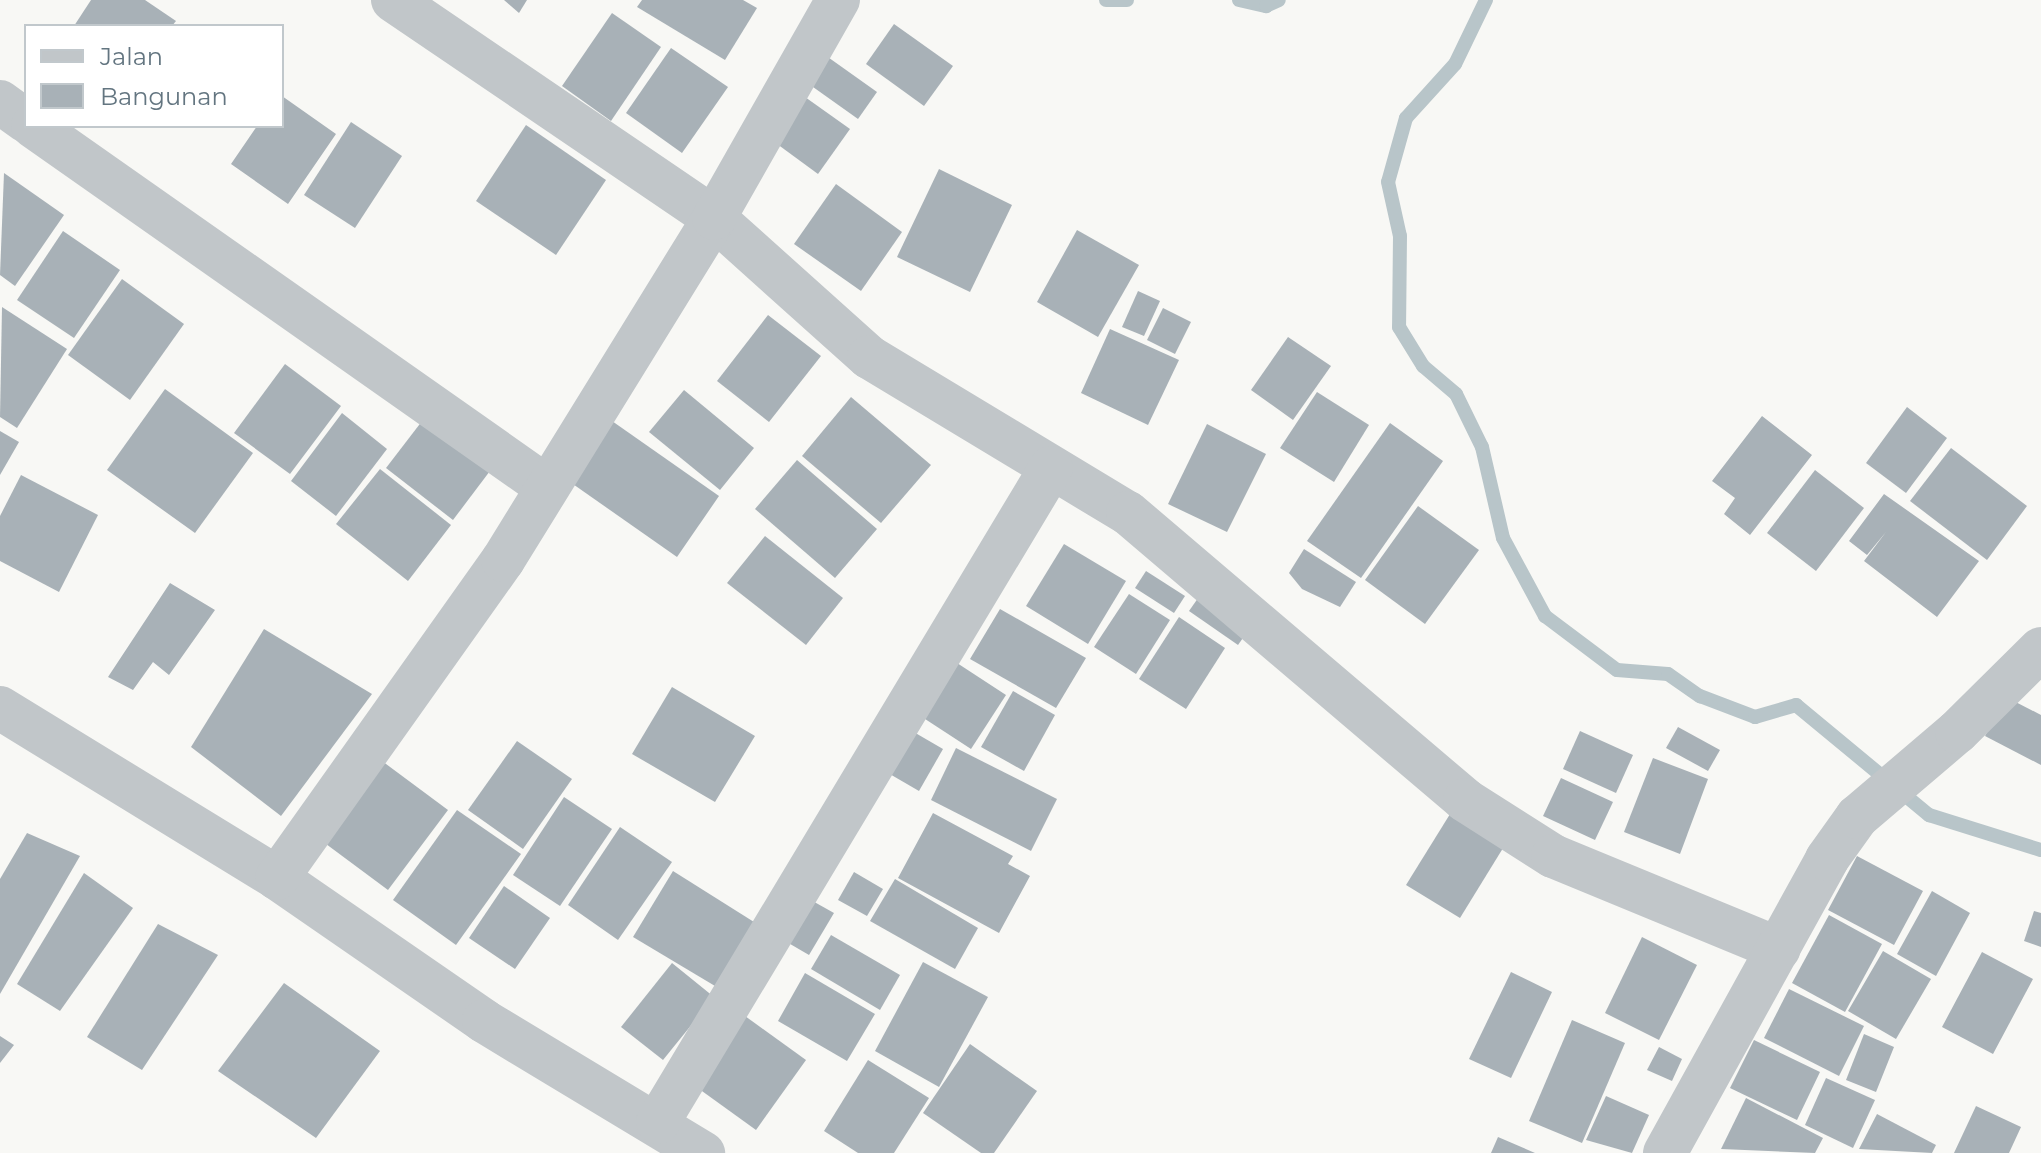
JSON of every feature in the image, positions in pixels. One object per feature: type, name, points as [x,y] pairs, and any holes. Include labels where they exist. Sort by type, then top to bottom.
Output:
[{"type":"street","points":[[393,0],[714,218],[869,357],[1168,543],[1320,683],[1509,830],[1553,856],[1779,949]]},
{"type":"street","points":[[277,878],[547,487],[714,218],[838,0]]},
{"type":"street","points":[[0,102],[24,120]]},
{"type":"street","points":[[36,128],[547,487]]},
{"type":"street","points":[[658,1122],[1051,468]]},
{"type":"street","points":[[1665,1153],[1857,817],[1912,772],[2041,649]]},
{"type":"street","points":[[0,708],[277,878],[484,1021],[658,1122],[703,1153]]},
{"type":"building","points":[[91,0],[145,0],[176,21],[174,24],[75,24]]},
{"type":"building","points":[[504,0],[527,0],[519,13]]},
{"type":"building","points":[[642,0],[743,0],[757,8],[725,60],[637,7]]},
{"type":"building","points":[[612,13],[661,47],[611,121],[562,86]]},
{"type":"building","points":[[894,24],[953,66],[924,106],[866,64]]},
{"type":"building","points":[[671,48],[728,87],[682,153],[626,113]]},
{"type":"building","points":[[825,55],[877,92],[858,119],[806,82]]},
{"type":"building","points":[[284,97],[336,134],[288,204],[231,164],[256,128],[284,128]]},
{"type":"building","points":[[805,97],[850,129],[818,174],[773,141]]},
{"type":"building","points":[[351,122],[402,156],[355,228],[304,195]]},
{"type":"building","points":[[526,125],[606,180],[556,255],[476,201]]},
{"type":"building","points":[[939,169],[1012,205],[970,292],[897,257]]},
{"type":"building","points":[[4,173],[64,215],[15,286],[0,275]]},
{"type":"building","points":[[836,184],[902,232],[861,291],[794,244]]},
{"type":"building","points":[[1077,230],[1139,265],[1098,337],[1037,302]]},
{"type":"building","points":[[63,231],[120,270],[74,338],[17,300]]},
{"type":"building","points":[[122,279],[184,324],[130,400],[68,355]]},
{"type":"building","points":[[1138,291],[1160,301],[1144,336],[1122,327]]},
{"type":"building","points":[[2,307],[67,349],[17,428],[0,417]]},
{"type":"building","points":[[1163,308],[1191,322],[1175,354],[1147,340]]},
{"type":"building","points":[[768,315],[821,356],[769,422],[717,381]]},
{"type":"building","points":[[1110,329],[1179,360],[1148,425],[1081,393]]},
{"type":"building","points":[[1288,337],[1331,366],[1293,420],[1251,390]]},
{"type":"building","points":[[285,364],[341,406],[290,474],[234,433]]},
{"type":"building","points":[[165,389],[253,453],[195,533],[107,470]]},
{"type":"building","points":[[684,390],[754,448],[720,490],[649,432]]},
{"type":"building","points":[[1317,392],[1369,425],[1334,482],[1280,448]]},
{"type":"building","points":[[851,397],[931,465],[881,523],[802,456]]},
{"type":"building","points":[[1907,407],[1947,438],[1906,493],[1866,463]]},
{"type":"building","points":[[429,412],[496,463],[453,520],[386,468]]},
{"type":"building","points":[[342,413],[387,449],[336,516],[291,481]]},
{"type":"building","points":[[1762,416],[1812,455],[1750,535],[1724,514],[1735,498],[1712,481]]},
{"type":"building","points":[[612,421],[719,496],[677,557],[570,482]]},
{"type":"building","points":[[1390,423],[1443,461],[1361,578],[1307,541]]},
{"type":"building","points":[[1207,424],[1266,454],[1227,532],[1168,504]]},
{"type":"building","points":[[0,431],[19,442],[0,475]]},
{"type":"building","points":[[1951,448],[2027,506],[1987,560],[1910,501]]},
{"type":"building","points":[[797,460],[877,529],[835,578],[755,509]]},
{"type":"building","points":[[380,469],[451,525],[408,581],[336,524]]},
{"type":"building","points":[[1815,470],[1864,508],[1816,571],[1767,533]]},
{"type":"building","points":[[21,475],[98,515],[59,592],[0,561],[0,516]]},
{"type":"building","points":[[1884,494],[1979,561],[1937,617],[1864,561],[1886,532],[1867,555],[1849,541]]},
{"type":"building","points":[[1418,506],[1479,550],[1425,624],[1365,580]]},
{"type":"building","points":[[765,536],[843,598],[806,645],[727,583]]},
{"type":"building","points":[[1064,544],[1126,581],[1088,644],[1026,606]]},
{"type":"building","points":[[1304,549],[1356,582],[1340,607],[1302,589],[1289,573]]},
{"type":"building","points":[[1146,571],[1185,596],[1174,613],[1135,588]]},
{"type":"building","points":[[170,583],[215,610],[169,675],[153,662],[133,690],[108,677]]},
{"type":"building","points":[[1203,591],[1252,625],[1238,645],[1189,611]]},
{"type":"building","points":[[1129,594],[1170,620],[1136,674],[1094,647]]},
{"type":"building","points":[[1000,609],[1086,658],[1056,708],[970,659]]},
{"type":"building","points":[[1179,617],[1225,648],[1186,709],[1139,679]]},
{"type":"building","points":[[264,629],[372,694],[281,816],[191,747]]},
{"type":"building","points":[[957,663],[1006,695],[971,749],[922,717]]},
{"type":"building","points":[[672,687],[755,736],[715,802],[632,754]]},
{"type":"building","points":[[1013,691],[1055,715],[1024,771],[981,747]]},
{"type":"building","points":[[2006,697],[2041,715],[2041,765],[1985,736]]},
{"type":"building","points":[[1678,727],[1720,750],[1708,771],[1666,748]]},
{"type":"building","points":[[912,731],[943,749],[919,791],[888,773]]},
{"type":"building","points":[[1580,731],[1633,755],[1616,793],[1563,769]]},
{"type":"building","points":[[517,741],[572,779],[523,849],[468,810]]},
{"type":"building","points":[[956,748],[1057,799],[1031,851],[931,800]]},
{"type":"building","points":[[1653,758],[1708,779],[1680,854],[1624,832]]},
{"type":"building","points":[[382,761],[448,810],[388,890],[322,841]]},
{"type":"building","points":[[1561,778],[1613,802],[1595,840],[1543,816]]},
{"type":"building","points":[[564,797],[612,829],[560,906],[513,875]]},
{"type":"building","points":[[1455,806],[1508,840],[1460,918],[1406,885]]},
{"type":"building","points":[[457,810],[521,854],[456,945],[393,900]]},
{"type":"building","points":[[933,813],[1013,856],[1008,864],[1030,876],[999,933],[898,878]]},
{"type":"building","points":[[620,827],[672,862],[618,940],[568,905]]},
{"type":"building","points":[[27,833],[80,856],[0,994],[0,879]]},
{"type":"building","points":[[1857,856],[1923,891],[1894,945],[1828,910]]},
{"type":"building","points":[[673,871],[754,922],[715,986],[633,937]]},
{"type":"building","points":[[854,872],[883,889],[867,916],[838,900]]},
{"type":"building","points":[[84,873],[133,908],[60,1011],[17,984]]},
{"type":"building","points":[[895,879],[978,928],[955,969],[870,921]]},
{"type":"building","points":[[504,886],[550,918],[515,969],[469,938]]},
{"type":"building","points":[[1932,891],[1970,913],[1936,976],[1897,954]]},
{"type":"building","points":[[809,899],[834,913],[809,955],[785,941]]},
{"type":"building","points":[[2034,911],[2041,913],[2041,947],[2024,941]]},
{"type":"building","points":[[1829,915],[1882,944],[1845,1012],[1792,983]]},
{"type":"building","points":[[158,924],[218,955],[142,1070],[87,1037]]},
{"type":"building","points":[[831,935],[900,975],[880,1010],[811,969]]},
{"type":"building","points":[[1642,937],[1697,965],[1659,1040],[1605,1013]]},
{"type":"building","points":[[1883,951],[1931,979],[1896,1039],[1848,1011]]},
{"type":"building","points":[[1982,952],[2033,979],[1993,1054],[1942,1027]]},
{"type":"building","points":[[923,962],[988,997],[939,1087],[875,1051]]},
{"type":"building","points":[[672,963],[714,997],[663,1060],[621,1027]]},
{"type":"building","points":[[1511,972],[1552,992],[1511,1078],[1469,1059]]},
{"type":"building","points":[[805,973],[875,1014],[847,1061],[778,1021]]},
{"type":"building","points":[[284,983],[380,1051],[316,1138],[218,1071]]},
{"type":"building","points":[[1789,989],[1864,1026],[1839,1076],[1764,1038]]},
{"type":"building","points":[[745,1016],[806,1060],[756,1130],[695,1086]]},
{"type":"building","points":[[1572,1020],[1625,1043],[1582,1143],[1529,1121]]},
{"type":"building","points":[[1864,1034],[1894,1047],[1876,1092],[1846,1080]]},
{"type":"building","points":[[0,1036],[14,1045],[0,1063]]},
{"type":"building","points":[[1754,1040],[1820,1072],[1797,1120],[1730,1088]]},
{"type":"building","points":[[970,1044],[1037,1091],[994,1153],[981,1153],[923,1113]]},
{"type":"building","points":[[1659,1047],[1682,1059],[1672,1081],[1647,1070]]},
{"type":"building","points":[[868,1060],[929,1098],[894,1153],[858,1153],[824,1131]]},
{"type":"building","points":[[1826,1078],[1875,1100],[1853,1148],[1805,1125]]},
{"type":"building","points":[[1606,1096],[1649,1115],[1632,1153],[1586,1140]]},
{"type":"building","points":[[1746,1098],[1823,1138],[1815,1153],[1721,1149]]},
{"type":"building","points":[[1976,1106],[2021,1127],[2009,1153],[1954,1153]]},
{"type":"building","points":[[1877,1114],[1936,1145],[1932,1153],[1859,1149]]},
{"type":"building","points":[[1498,1137],[1535,1153],[1491,1153]]},
{"type":"waterway","points":[[1106,0],[1127,0]]},
{"type":"waterway","points":[[1239,0],[1266,6],[1279,0]]},
{"type":"waterway","points":[[1486,0],[1455,64],[1406,118],[1388,182],[1400,236],[1399,327],[1423,366],[1456,394],[1482,447],[1503,538],[1545,616],[1617,670],[1668,674],[1700,696],[1755,717],[1796,705],[1929,815],[2041,850]]}]
